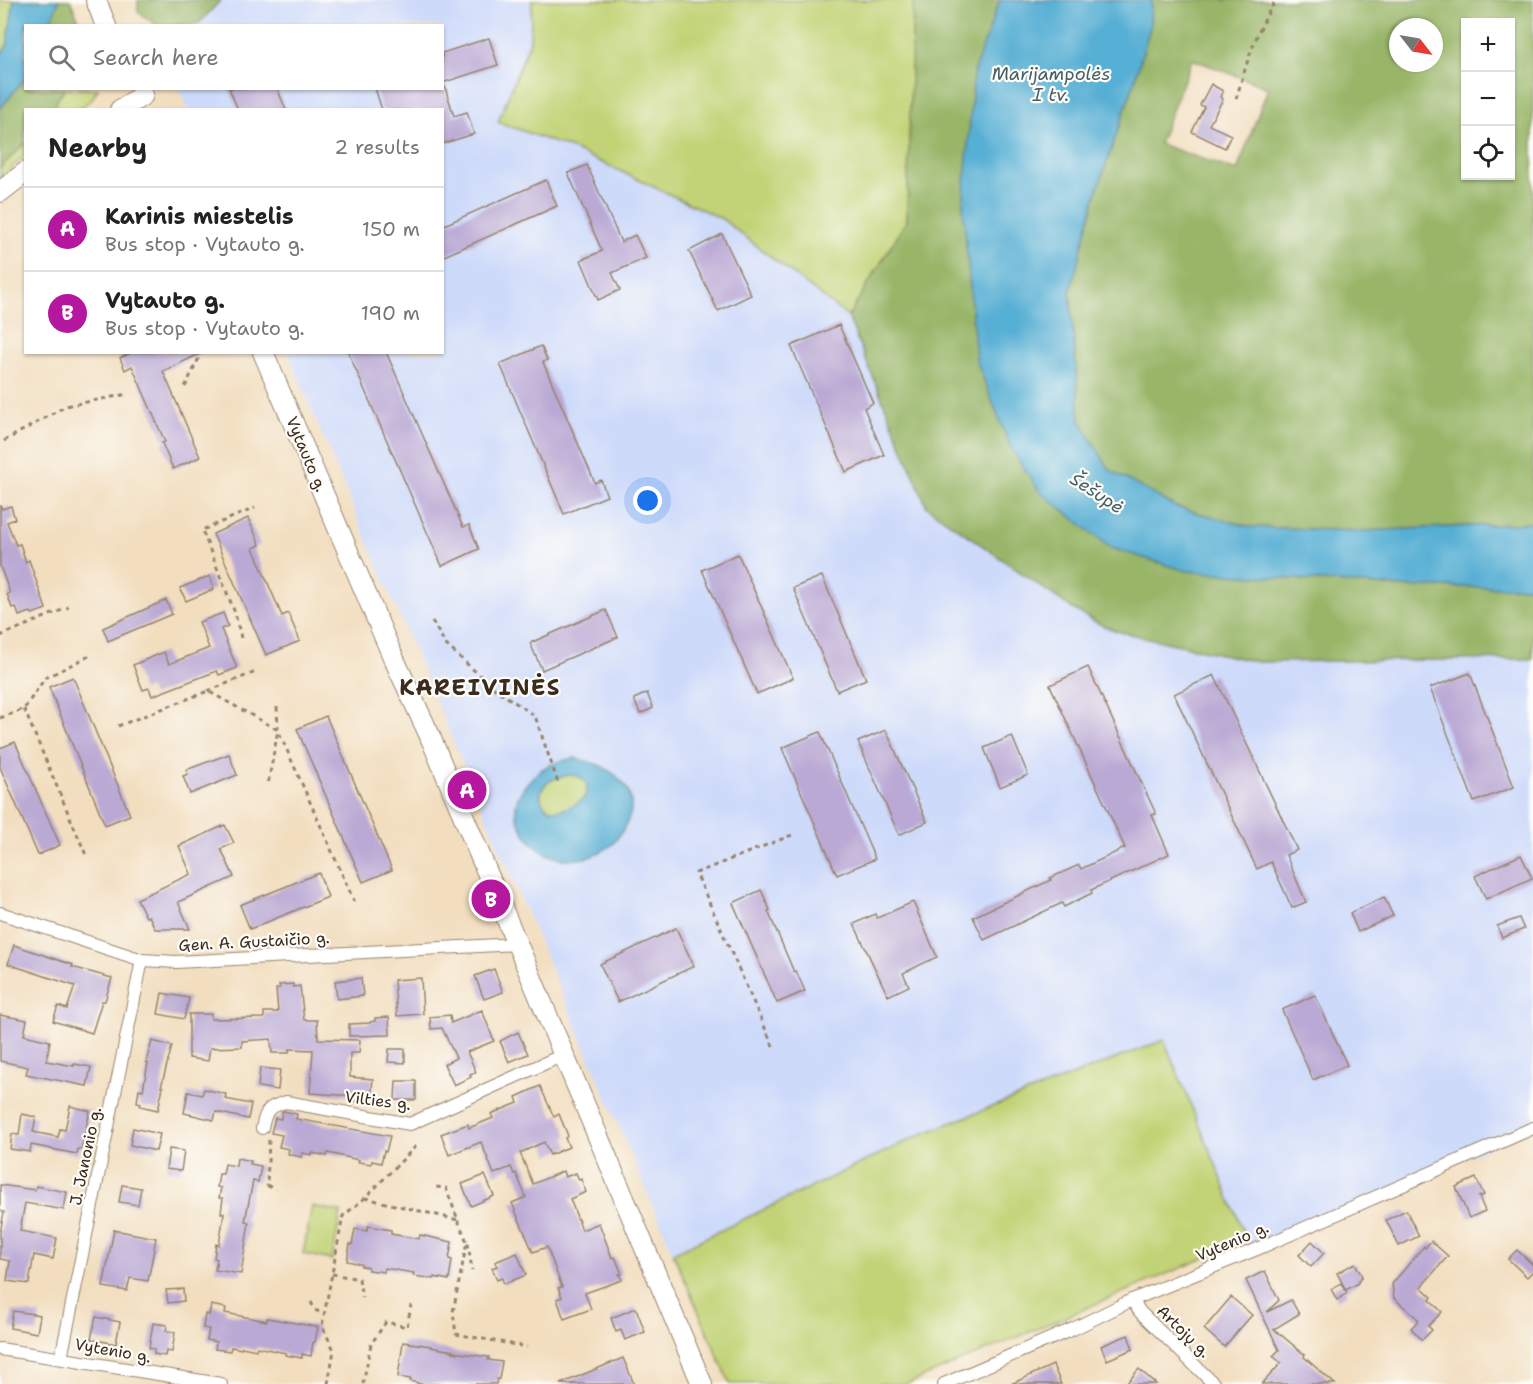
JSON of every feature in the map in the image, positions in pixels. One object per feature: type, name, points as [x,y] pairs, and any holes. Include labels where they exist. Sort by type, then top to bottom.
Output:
[{"type":"main road","points":[[96,0],[105,24]]},
{"type":"main road","points":[[124,108],[145,98]]},
{"type":"main road","points":[[0,192],[24,174]]},
{"type":"main road","name":"Vytauto g.","points":[[264,354],[393,657],[429,734],[702,1384]]},
{"type":"street","name":"Gen. A. Gustaičio g.","points":[[0,913],[142,960],[176,962],[518,944]]},
{"type":"street","name":"J. Janonio g.","points":[[61,1358],[142,960]]},
{"type":"street","name":"Vilties g.","points":[[262,1128],[265,1113],[272,1106],[286,1102],[410,1124],[563,1055]]},
{"type":"street","name":"Vytenio g.","points":[[944,1384],[1073,1329],[1132,1300],[1257,1249],[1533,1128]]},
{"type":"street","name":"Artojų g.","points":[[1132,1300],[1140,1312],[1214,1384]]},
{"type":"street","name":"Vytenio g.","points":[[0,1349],[221,1384]]},
{"type":"path","points":[[1236,99],[1252,46],[1263,19],[1276,0]]},
{"type":"path","points":[[185,387],[199,358],[198,354]]},
{"type":"path","points":[[4,441],[66,406],[128,394]]},
{"type":"path","points":[[241,638],[235,613],[202,530],[255,508]]},
{"type":"path","points":[[0,636],[69,607]]},
{"type":"path","points":[[432,621],[446,645],[495,690],[535,716],[558,783]]},
{"type":"path","points":[[0,718],[24,709],[45,678],[89,656]]},
{"type":"path","points":[[118,726],[258,671]]},
{"type":"path","points":[[208,691],[278,730],[354,901]]},
{"type":"path","points":[[268,784],[278,730],[277,707]]},
{"type":"path","points":[[24,709],[86,855]]},
{"type":"path","points":[[773,1046],[696,873],[792,835]]},
{"type":"path","points":[[262,1128],[268,1133],[267,1185],[275,1190]]},
{"type":"path","points":[[328,1384],[334,1350],[322,1326],[343,1216],[365,1198],[418,1144]]},
{"type":"path","points":[[435,1187],[446,1188],[467,1242],[472,1271]]},
{"type":"path","points":[[365,1198],[458,1220]]},
{"type":"path","points":[[467,1242],[453,1312],[456,1334],[527,1347]]},
{"type":"path","points":[[332,1274],[359,1279],[362,1298]]},
{"type":"path","points":[[311,1302],[315,1310],[324,1314]]},
{"type":"path","points":[[363,1384],[371,1344],[386,1322],[406,1327],[411,1305]]},
{"type":"shaded area","points":[[221,0],[532,0],[530,41],[499,122],[575,150],[722,219],[848,317],[927,507],[1073,609],[1116,631],[1257,662],[1533,659],[1533,1128],[1257,1249],[1247,1240],[1164,1040],[922,1134],[673,1253],[288,354],[444,354],[444,108],[188,108],[179,90],[444,90],[444,24],[198,24]]},
{"type":"green space","points":[[0,0],[14,0],[7,46],[0,56]]},
{"type":"green space","points":[[59,0],[70,0],[81,24],[49,24]]},
{"type":"green space","points":[[138,0],[221,0],[196,24],[155,24],[138,12]]},
{"type":"green space","points":[[532,0],[913,0],[907,220],[848,317],[722,219],[575,150],[498,122],[530,41]]},
{"type":"green space","points":[[913,0],[1000,0],[974,72],[976,360],[1187,571],[1402,587],[1533,587],[1533,659],[1257,662],[1116,631],[1073,609],[927,507],[848,317],[907,220]]},
{"type":"green space","points":[[1151,0],[1533,0],[1533,523],[1364,531],[1250,527],[1176,507],[1110,471],[1080,421],[1070,292],[1097,191],[1134,83],[1150,27]],"holes":[[[1192,59],[1268,88],[1237,171],[1159,144]]]},
{"type":"green space","points":[[24,79],[24,90],[64,90],[57,99],[55,108],[24,108],[24,144],[0,168],[0,109]]},
{"type":"green space","points":[[64,90],[97,90],[92,99],[80,108],[55,108],[57,99]]},
{"type":"green space","points":[[24,144],[24,157],[0,178],[0,168]]},
{"type":"green space","points":[[568,775],[585,781],[587,784],[584,798],[569,807],[558,810],[548,808],[542,802],[542,790],[552,780]]},
{"type":"green space","points":[[1164,1040],[1247,1240],[907,1384],[730,1384],[673,1253],[922,1134]]},
{"type":"green space","points":[[312,1206],[341,1212],[332,1260],[303,1254]]},
{"type":"water","points":[[14,0],[59,0],[49,24],[24,24],[24,79],[0,109],[0,56],[7,46]]},
{"type":"water","name":"Marijampolės I tv.","points":[[1000,0],[1151,0],[1150,27],[1134,83],[1097,191],[1070,292],[1080,421],[1110,470],[1176,507],[1250,527],[1364,531],[1533,523],[1533,587],[1402,587],[1187,571],[1111,548],[1040,492],[1011,449],[976,360],[963,207],[974,71]]},
{"type":"water","points":[[574,758],[593,763],[615,775],[627,790],[631,807],[624,828],[612,844],[589,857],[567,859],[556,857],[536,847],[519,823],[516,806],[526,784],[545,767]],"holes":[[[568,775],[577,776],[587,784],[584,798],[563,809],[548,808],[542,802],[542,790],[552,780]]]},
{"type":"building","points":[[489,38],[498,65],[444,82],[444,52]]},
{"type":"building","points":[[1211,84],[1223,91],[1220,97],[1223,99],[1209,125],[1231,135],[1225,148],[1192,132],[1204,107],[1200,105]]},
{"type":"building","points":[[444,87],[454,116],[467,112],[474,134],[444,143],[444,108],[381,108],[376,90],[444,90]]},
{"type":"building","points":[[230,90],[278,90],[285,108],[237,108]]},
{"type":"building","points":[[587,165],[621,242],[635,235],[646,258],[612,273],[620,290],[598,300],[581,260],[602,251],[568,173]]},
{"type":"building","points":[[546,180],[557,206],[444,256],[444,225]]},
{"type":"building","points":[[722,234],[751,295],[718,311],[689,251]]},
{"type":"building","points":[[839,325],[873,403],[864,408],[884,455],[846,472],[791,346]]},
{"type":"building","points":[[541,346],[547,360],[543,362],[595,483],[601,480],[607,496],[564,514],[500,364]]},
{"type":"building","points":[[129,354],[200,354],[163,371],[200,457],[173,469],[162,443],[165,442],[132,366],[125,370],[120,358]]},
{"type":"building","points":[[349,354],[387,354],[463,527],[469,525],[479,549],[442,566]]},
{"type":"building","points":[[0,506],[2,509],[11,506],[15,519],[7,522],[16,545],[20,544],[26,562],[29,560],[46,609],[19,616],[16,607],[12,608],[7,594],[10,593],[0,566]]},
{"type":"building","points":[[248,518],[260,545],[253,548],[282,616],[288,613],[300,641],[266,655],[213,534]]},
{"type":"building","points":[[738,554],[793,678],[757,694],[702,570]]},
{"type":"building","points":[[210,576],[214,589],[186,601],[180,588]]},
{"type":"building","points":[[822,576],[866,679],[837,691],[793,588]]},
{"type":"building","points":[[166,600],[172,614],[108,641],[103,628]]},
{"type":"building","points":[[606,610],[618,637],[542,670],[530,643]]},
{"type":"building","points":[[223,613],[228,626],[221,629],[237,668],[219,675],[217,671],[152,696],[149,688],[143,690],[133,665],[164,652],[169,664],[209,648],[199,622]]},
{"type":"building","points":[[1088,667],[1156,814],[1152,815],[1169,854],[1091,890],[1092,893],[1064,907],[1062,903],[984,940],[973,917],[1051,880],[1050,878],[1079,865],[1081,869],[1125,848],[1050,685]]},
{"type":"building","points":[[1470,673],[1514,787],[1474,802],[1430,688]]},
{"type":"building","points":[[1214,675],[1297,850],[1286,855],[1306,902],[1292,908],[1271,862],[1257,869],[1174,694]]},
{"type":"building","points":[[73,677],[130,815],[105,825],[49,687]]},
{"type":"building","points":[[647,693],[653,708],[640,714],[634,699]]},
{"type":"building","points":[[326,716],[392,870],[363,882],[297,729]]},
{"type":"building","points":[[886,730],[927,822],[899,835],[858,742]]},
{"type":"building","points":[[820,732],[875,859],[837,875],[782,748]]},
{"type":"building","points":[[1012,736],[1028,775],[1000,787],[984,748]]},
{"type":"building","points":[[15,742],[60,845],[38,855],[0,767],[0,748]]},
{"type":"building","points":[[229,754],[237,775],[190,794],[183,776],[188,774],[186,770]]},
{"type":"building","points":[[225,825],[234,843],[221,849],[234,877],[178,902],[190,929],[155,929],[137,899],[191,874],[179,846]]},
{"type":"building","points":[[1521,855],[1532,878],[1486,899],[1475,876]]},
{"type":"building","points":[[319,873],[328,897],[250,929],[240,905]]},
{"type":"building","points":[[761,890],[794,972],[796,971],[805,991],[777,1003],[733,903]]},
{"type":"building","points":[[1384,897],[1393,916],[1358,932],[1350,913]]},
{"type":"building","points":[[913,902],[937,957],[903,973],[909,986],[888,996],[854,924],[875,914],[877,918]]},
{"type":"building","points":[[1519,918],[1524,929],[1502,938],[1497,926]]},
{"type":"building","points":[[676,928],[694,966],[618,1002],[600,964]]},
{"type":"building","points":[[14,945],[73,965],[72,967],[112,978],[92,1033],[53,1021],[58,1006],[67,1009],[75,986],[8,964]]},
{"type":"building","points":[[494,969],[503,992],[484,999],[475,976]]},
{"type":"building","points":[[361,978],[363,996],[337,999],[335,981]]},
{"type":"building","points":[[421,978],[423,1014],[397,1016],[394,980]]},
{"type":"building","points":[[293,984],[293,987],[300,986],[304,1020],[317,1020],[318,1039],[360,1040],[359,1053],[350,1053],[350,1077],[373,1079],[371,1098],[366,1097],[366,1101],[354,1101],[354,1096],[310,1093],[313,1050],[289,1049],[289,1053],[272,1053],[271,1039],[242,1041],[242,1047],[210,1048],[208,1061],[189,1058],[189,1014],[211,1014],[211,1019],[264,1018],[264,1012],[278,1012],[276,989],[280,988],[279,985]]},
{"type":"building","points":[[162,993],[189,998],[184,1019],[158,1014]]},
{"type":"building","points":[[1315,995],[1347,1065],[1313,1080],[1282,1010]]},
{"type":"building","points":[[482,1010],[494,1041],[467,1052],[476,1072],[454,1085],[444,1064],[456,1058],[442,1028],[431,1029],[430,1017],[450,1015],[451,1023]]},
{"type":"building","points":[[0,1015],[27,1020],[24,1035],[50,1041],[46,1061],[91,1067],[87,1086],[26,1074],[28,1067],[0,1061]]},
{"type":"building","points":[[389,1017],[390,1035],[349,1036],[349,1024],[370,1023],[375,1021],[375,1018]]},
{"type":"building","points":[[518,1032],[528,1054],[509,1062],[500,1041]]},
{"type":"building","points":[[152,1041],[172,1046],[161,1087],[163,1087],[158,1110],[140,1106],[141,1103],[137,1102],[139,1089],[143,1090],[148,1063],[146,1062]]},
{"type":"building","points":[[389,1049],[405,1049],[405,1063],[388,1062]]},
{"type":"building","points":[[260,1068],[280,1070],[278,1090],[258,1087]]},
{"type":"building","points":[[396,1081],[416,1081],[416,1100],[395,1100]]},
{"type":"building","points":[[540,1086],[554,1117],[559,1114],[568,1136],[565,1138],[569,1147],[550,1155],[544,1142],[520,1153],[533,1184],[563,1171],[565,1177],[576,1173],[586,1192],[570,1199],[582,1230],[599,1223],[612,1258],[615,1257],[622,1274],[619,1274],[622,1280],[585,1293],[591,1309],[564,1319],[557,1299],[562,1297],[558,1288],[562,1287],[547,1247],[533,1252],[512,1203],[526,1197],[516,1173],[514,1174],[511,1167],[494,1174],[481,1142],[449,1155],[441,1134],[468,1124],[469,1128],[493,1118],[491,1114],[518,1103],[516,1097]]},
{"type":"building","points":[[204,1089],[226,1094],[225,1099],[251,1104],[248,1119],[216,1112],[214,1120],[184,1113],[188,1092],[202,1095]]},
{"type":"building","points":[[70,1106],[90,1111],[81,1149],[78,1149],[77,1154],[31,1145],[30,1152],[10,1149],[12,1134],[19,1135],[22,1114],[36,1117],[33,1132],[58,1137],[60,1129],[65,1130]]},
{"type":"building","points":[[284,1111],[297,1114],[296,1119],[390,1136],[381,1163],[358,1162],[359,1160],[328,1153],[327,1156],[302,1153],[301,1157],[288,1154],[289,1149],[279,1147],[282,1135],[271,1133],[275,1118],[281,1119]]},
{"type":"building","points":[[133,1128],[160,1134],[156,1151],[130,1145]]},
{"type":"building","points":[[169,1149],[184,1151],[181,1171],[166,1169]]},
{"type":"building","points":[[237,1158],[261,1166],[258,1182],[253,1181],[245,1221],[249,1222],[241,1274],[215,1270],[217,1259],[214,1258],[216,1244],[219,1245],[224,1213],[221,1213],[223,1198],[219,1198],[221,1188],[217,1187],[219,1174],[223,1174],[225,1164],[236,1166]]},
{"type":"building","points":[[485,1175],[494,1196],[471,1206],[462,1184]]},
{"type":"building","points":[[1476,1178],[1484,1195],[1479,1197],[1485,1211],[1469,1218],[1456,1187]]},
{"type":"building","points":[[0,1185],[35,1190],[36,1186],[67,1192],[64,1210],[25,1203],[20,1231],[57,1238],[53,1259],[34,1255],[29,1284],[7,1281],[10,1261],[0,1259],[0,1233],[4,1212],[0,1211]]},
{"type":"building","points":[[122,1185],[141,1188],[138,1205],[119,1202]]},
{"type":"building","points":[[1406,1210],[1419,1236],[1399,1246],[1386,1220]]},
{"type":"building","points":[[368,1226],[391,1230],[391,1234],[419,1239],[420,1235],[452,1242],[449,1280],[413,1276],[414,1273],[385,1268],[384,1272],[368,1270],[368,1267],[361,1266],[361,1264],[347,1261],[355,1229],[367,1231]]},
{"type":"building","points":[[114,1230],[156,1238],[148,1281],[130,1278],[127,1291],[103,1287]]},
{"type":"building","points":[[1312,1241],[1324,1253],[1311,1267],[1299,1255]]},
{"type":"building","points":[[1431,1241],[1448,1256],[1421,1287],[1432,1297],[1430,1300],[1442,1312],[1428,1326],[1432,1330],[1422,1340],[1411,1328],[1419,1320],[1394,1298],[1392,1284],[1424,1246],[1425,1248]]},
{"type":"building","points":[[1517,1250],[1533,1265],[1533,1271],[1527,1277],[1508,1259]]},
{"type":"building","points":[[517,1253],[526,1275],[504,1284],[502,1278],[497,1280],[492,1268],[497,1266],[495,1262]]},
{"type":"building","points":[[1355,1263],[1362,1276],[1357,1284],[1346,1290],[1337,1273]]},
{"type":"building","points":[[1265,1271],[1279,1300],[1267,1312],[1291,1300],[1299,1314],[1274,1329],[1335,1384],[1262,1384],[1281,1363],[1273,1356],[1279,1350],[1246,1280]]},
{"type":"building","points":[[1341,1283],[1347,1293],[1337,1300],[1331,1289]]},
{"type":"building","points":[[183,1289],[184,1301],[168,1303],[166,1290]]},
{"type":"building","points":[[1231,1297],[1252,1315],[1224,1347],[1204,1329]]},
{"type":"building","points":[[211,1305],[226,1308],[225,1313],[318,1327],[311,1356],[302,1354],[302,1358],[257,1347],[256,1350],[242,1347],[241,1349],[231,1347],[230,1351],[215,1349],[216,1342],[207,1340],[209,1329],[203,1328],[205,1314],[209,1315]]},
{"type":"building","points":[[636,1308],[645,1332],[625,1340],[621,1330],[616,1332],[611,1318]]},
{"type":"building","points":[[13,1311],[40,1315],[37,1333],[10,1328]]},
{"type":"building","points":[[96,1317],[120,1322],[116,1344],[91,1339]]},
{"type":"building","points":[[153,1323],[167,1325],[166,1331],[175,1332],[172,1352],[166,1351],[165,1356],[154,1354],[154,1349],[149,1348]]},
{"type":"building","points":[[1128,1335],[1133,1349],[1107,1360],[1101,1346]]},
{"type":"building","points":[[403,1342],[489,1357],[488,1360],[502,1362],[499,1379],[496,1384],[418,1384],[410,1381],[411,1379],[398,1377]]},
{"type":"building","points":[[623,1358],[634,1384],[560,1384]]},
{"type":"building","points":[[1053,1365],[1061,1384],[1011,1384]]},
{"type":"building","points":[[1139,1369],[1156,1384],[1126,1384]]},
{"type":"place","name":"Karinis miestelis","points":[[467,790]]},
{"type":"place","name":"Vytauto g.","points":[[491,899]]},
{"type":"district","name":"KAREIVINĖS","points":[[480,687]]},
{"type":"water label","name":"Šešupė","points":[[1097,493]]}]
